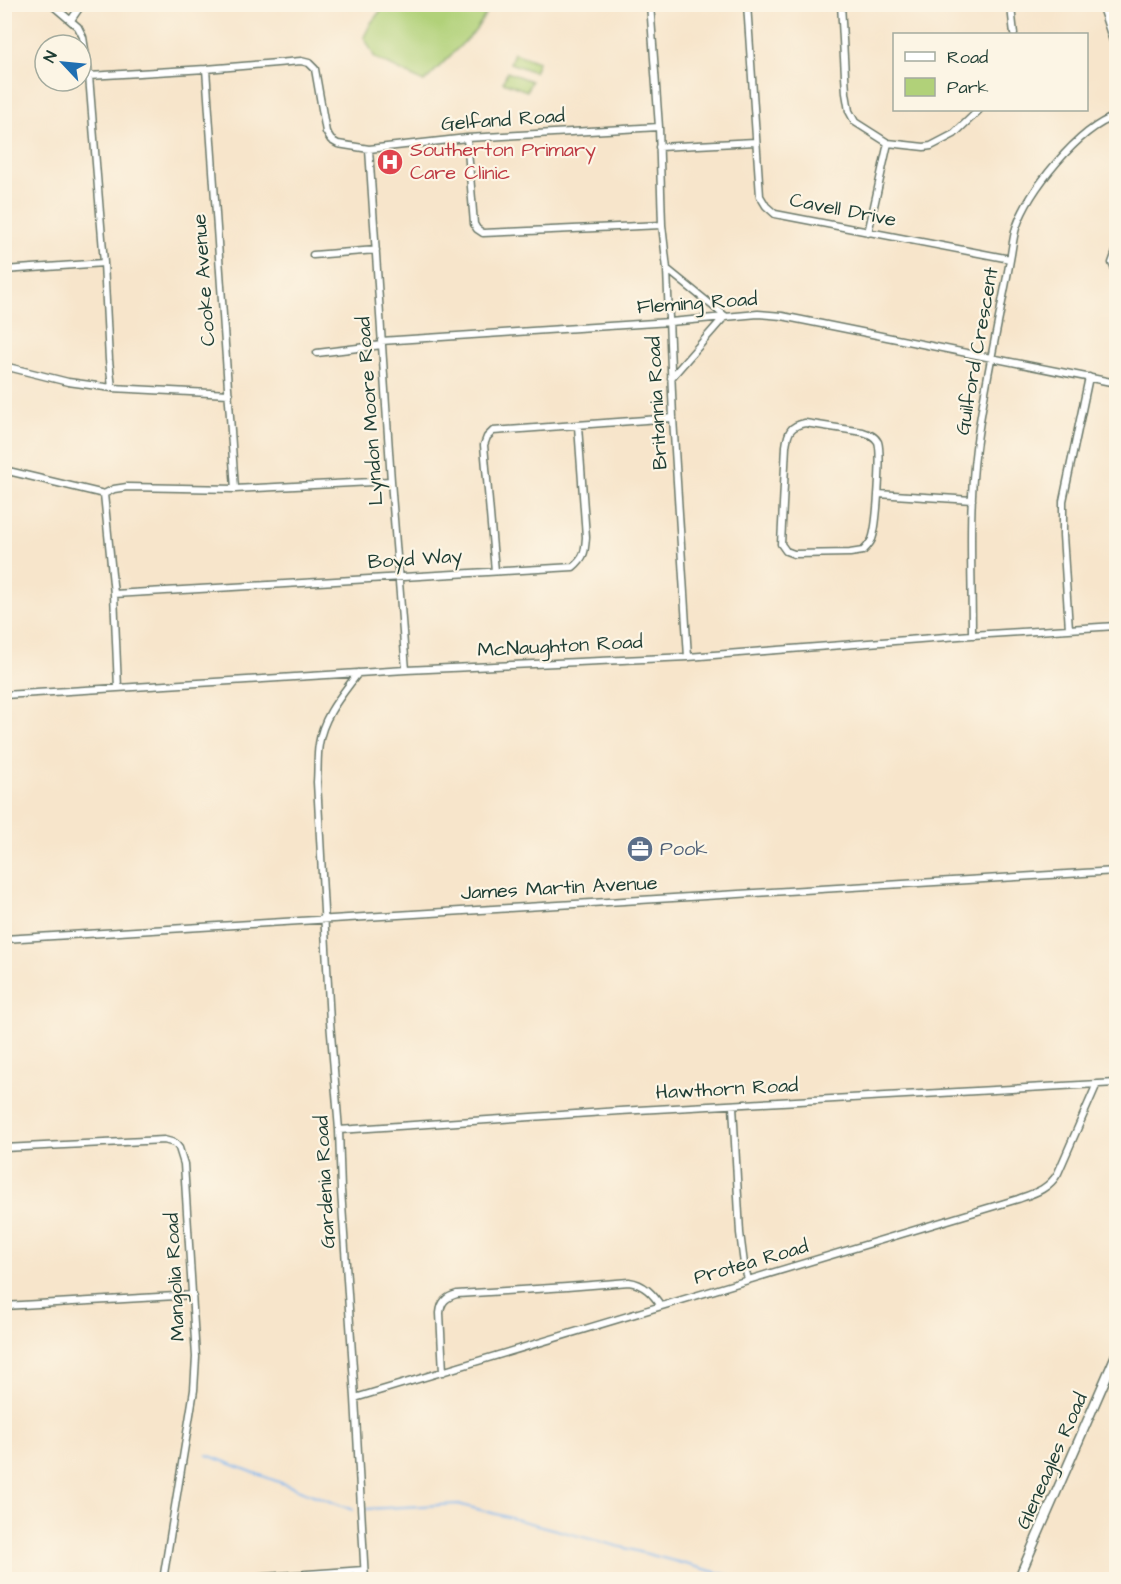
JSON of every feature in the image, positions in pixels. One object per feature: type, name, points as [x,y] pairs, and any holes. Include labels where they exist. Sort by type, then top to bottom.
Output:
[{"type":"street","points":[[51,4],[71,20],[82,33]]},
{"type":"street","points":[[71,20],[82,4]]},
{"type":"street","name":"Britannia Road","points":[[650,4],[659,127],[662,225],[667,269],[673,418],[688,657]]},
{"type":"street","name":"Cavell Drive","points":[[747,4],[760,196],[766,206],[775,214],[1010,259]]},
{"type":"street","points":[[841,4],[846,93],[849,111],[855,122],[888,143],[924,147],[931,146],[954,134],[978,111]]},
{"type":"street","points":[[1014,33],[1010,6],[1019,4]]},
{"type":"street","points":[[1101,4],[1116,50]]},
{"type":"street","name":"Gelfand Road","points":[[93,76],[301,61],[309,63],[315,69],[326,132],[331,140],[338,144],[369,149],[467,138],[659,127]]},
{"type":"street","name":"Cooke Avenue","points":[[206,69],[234,489]]},
{"type":"street","points":[[90,93],[112,388]]},
{"type":"street","name":"Guilford Crescent","points":[[972,635],[972,500],[976,449],[1016,229],[1035,189],[1077,140],[1106,119],[1116,116]]},
{"type":"street","points":[[467,138],[474,224],[483,233],[662,225]]},
{"type":"street","points":[[659,147],[755,142]]},
{"type":"street","points":[[868,232],[888,143]]},
{"type":"street","name":"Lyndon Moore Road","points":[[369,149],[406,670]]},
{"type":"street","points":[[313,255],[376,250]]},
{"type":"street","points":[[1116,252],[1112,263],[1116,272]]},
{"type":"street","points":[[4,270],[104,263]]},
{"type":"street","points":[[667,269],[725,316],[671,378]]},
{"type":"street","name":"Fleming Road","points":[[317,353],[382,343],[758,314],[782,316],[1116,383]]},
{"type":"street","points":[[4,366],[68,382],[112,388],[229,394]]},
{"type":"street","points":[[1069,629],[1063,535],[1064,501],[1089,377]]},
{"type":"street","points":[[495,571],[484,445],[487,437],[493,431],[673,418]]},
{"type":"street","points":[[805,423],[872,435],[879,449],[878,494],[873,537],[863,551],[794,554],[786,551],[781,544],[786,446],[788,434],[796,425],[805,423]]},
{"type":"street","name":"Boyd Way","points":[[114,594],[573,567],[581,560],[585,551],[586,537],[578,426]]},
{"type":"street","points":[[4,470],[104,494],[114,489],[127,487],[234,489],[391,481]]},
{"type":"street","points":[[104,494],[114,594],[118,688]]},
{"type":"street","points":[[878,494],[972,500]]},
{"type":"street","name":"McNaughton Road","points":[[4,695],[406,670],[688,657],[1116,626]]},
{"type":"street","name":"Gardenia Road","points":[[358,673],[336,703],[323,728],[319,744],[317,782],[365,1580]]},
{"type":"street","name":"James Martin Avenue","points":[[4,939],[1116,871]]},
{"type":"street","name":"Hawthorn Road","points":[[339,1130],[620,1111],[1096,1086],[1116,1083]]},
{"type":"street","name":"Protea Road","points":[[355,1398],[1018,1199],[1041,1190],[1051,1183],[1058,1173],[1096,1086]]},
{"type":"street","points":[[733,1106],[740,1233],[748,1279]]},
{"type":"street","name":"Mangolia Road","points":[[4,1148],[164,1140],[175,1143],[179,1148],[184,1164],[196,1356],[194,1390],[163,1580]]},
{"type":"street","points":[[443,1372],[440,1313],[444,1300],[449,1296],[635,1282],[650,1292],[661,1306]]},
{"type":"street","points":[[4,1306],[193,1295]]},
{"type":"street","name":"Gleneagles Road","points":[[1018,1580],[1116,1355]]},
{"type":"street","points":[[223,1580],[364,1570]]},
{"type":"green space","points":[[385,5],[492,5],[475,31],[424,82],[375,58],[364,37],[371,23]]},
{"type":"green space","points":[[514,53],[538,62],[534,72],[510,63]]},
{"type":"green space","points":[[507,72],[531,81],[527,91],[503,82]]},
{"type":"waterway","points":[[207,1455],[353,1510]]},
{"type":"waterway","points":[[366,1509],[458,1504],[746,1580]]},
{"type":"place","name":"Southerton Primary Care Clinic","points":[[390,162]]},
{"type":"place","name":"Pook","points":[[640,849]]}]
